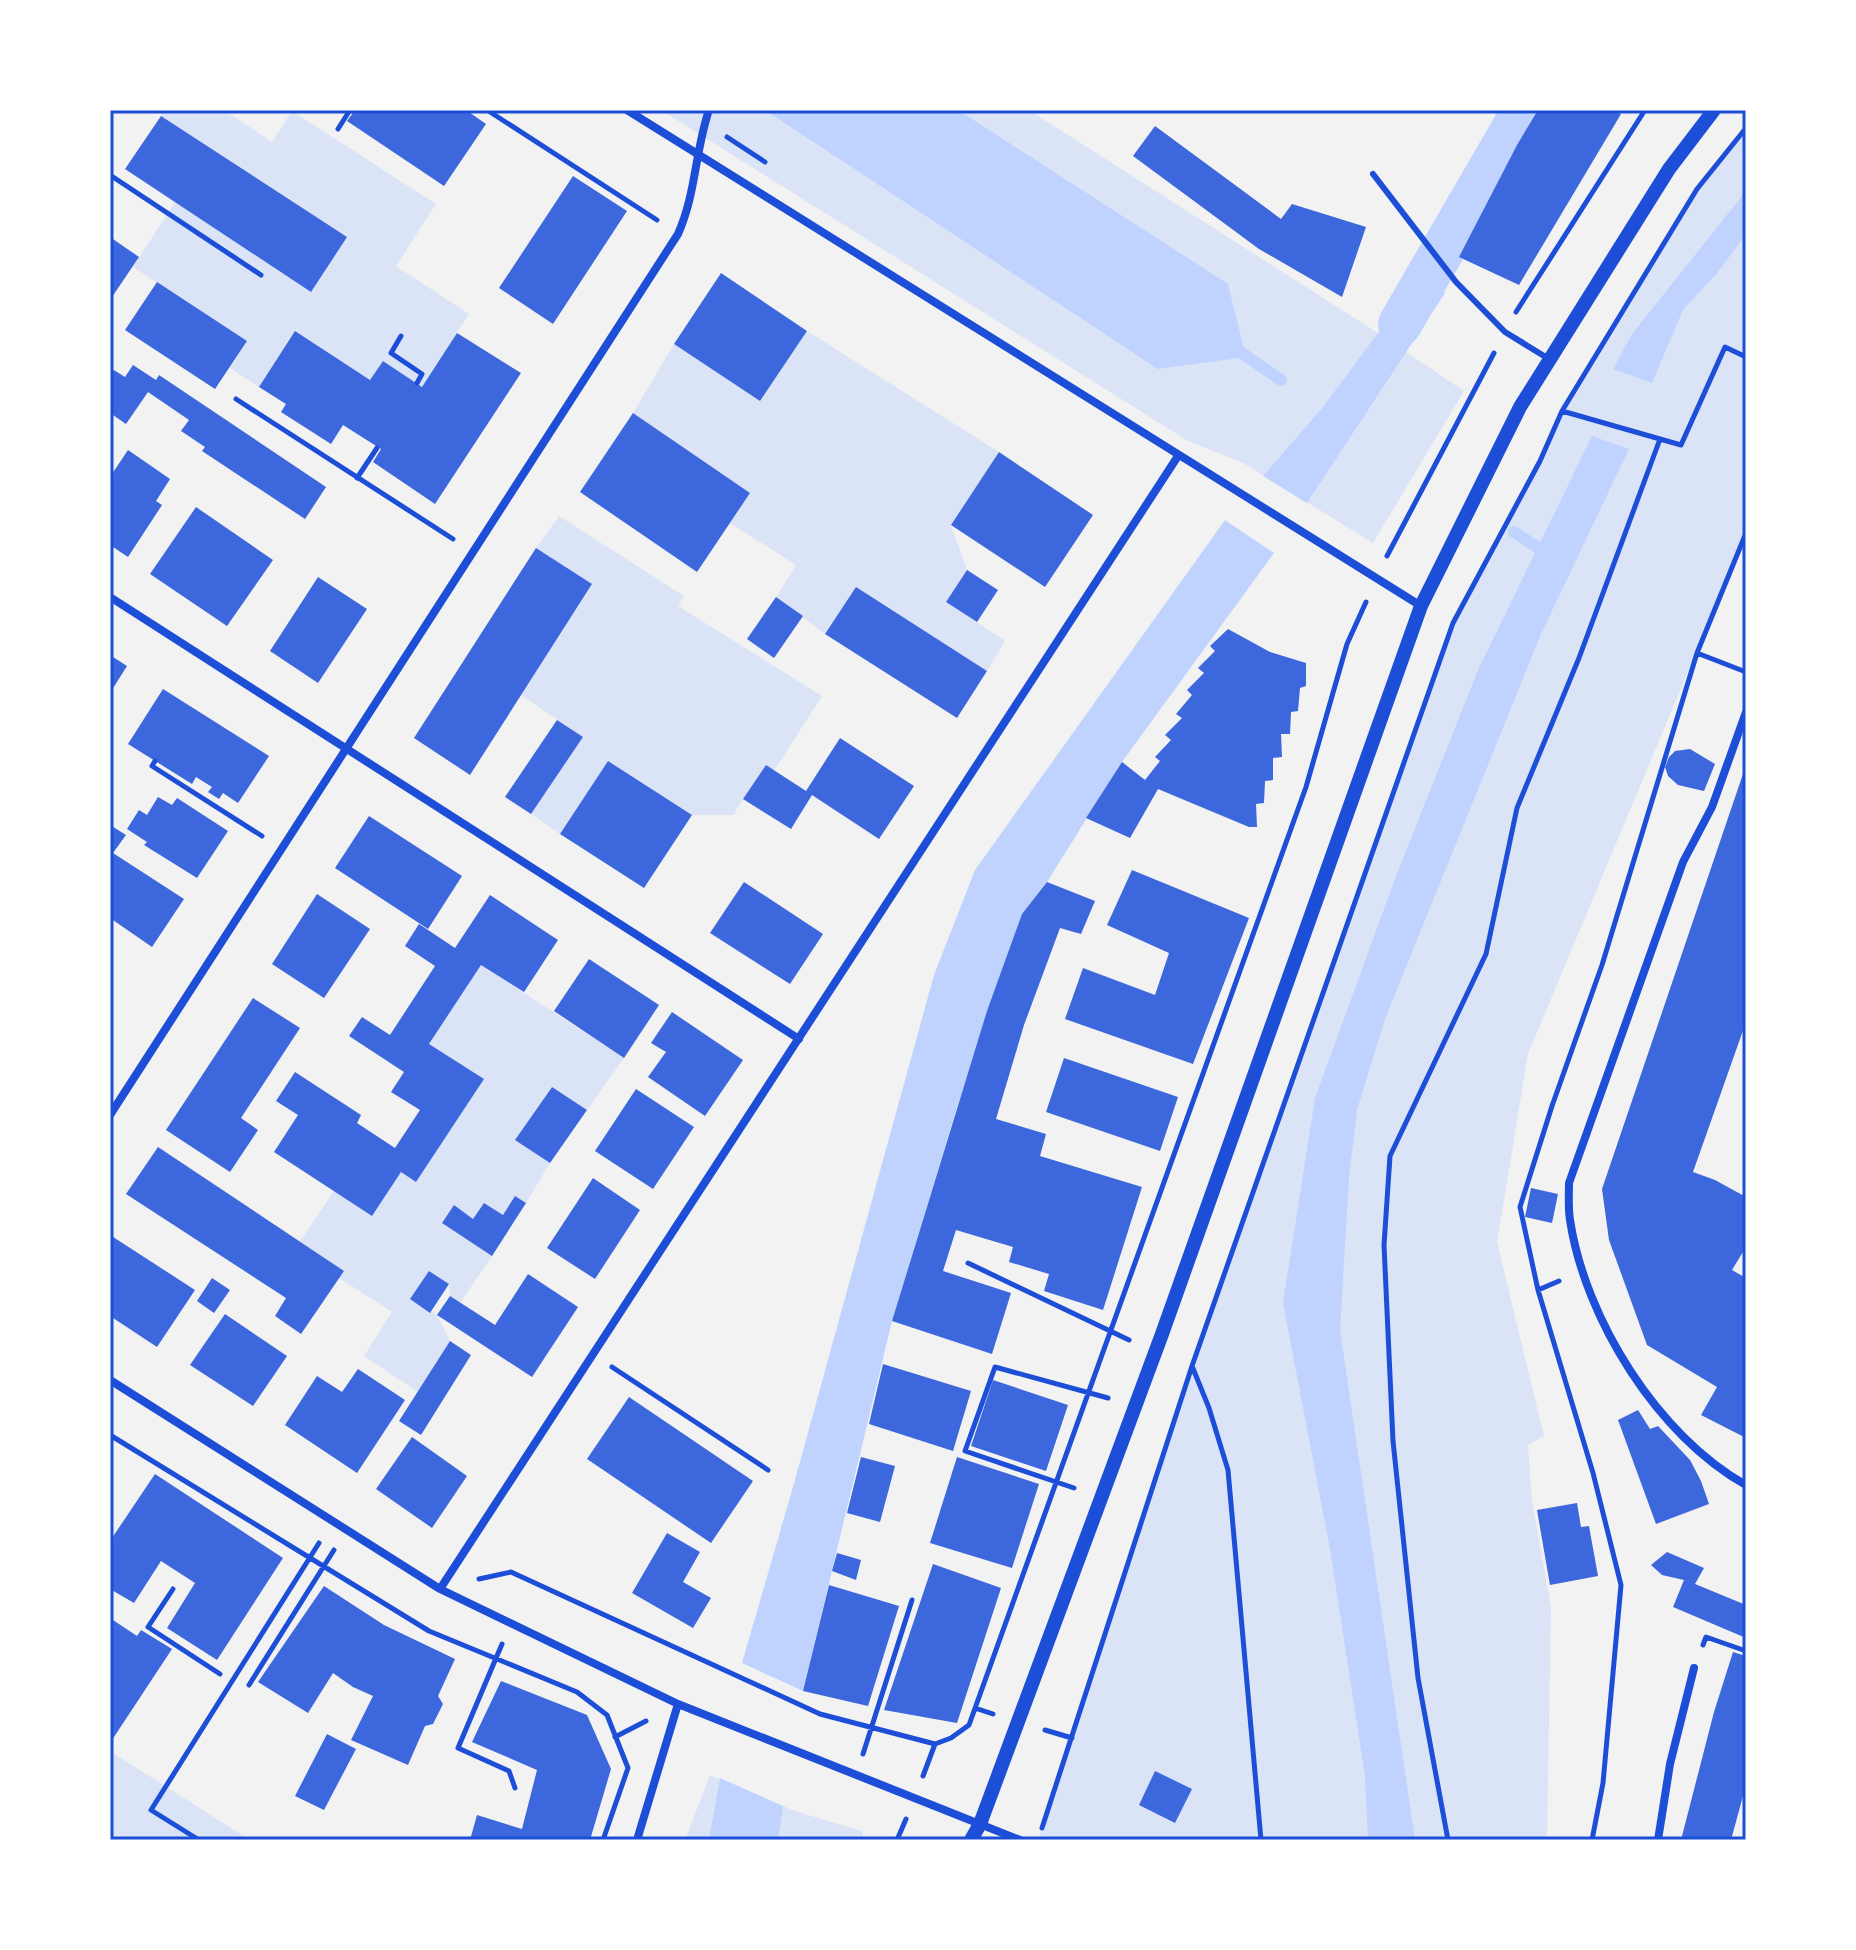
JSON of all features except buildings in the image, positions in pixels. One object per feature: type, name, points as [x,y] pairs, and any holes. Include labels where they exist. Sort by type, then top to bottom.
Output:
[{"type":"street","points":[[627,110],[1421,606]]},
{"type":"street","points":[[110,1115],[678,234],[690,208],[697,155],[709,110]]},
{"type":"street","points":[[971,1840],[980,1824],[1156,1351],[1421,606],[1520,407],[1669,169],[1714,110]]},
{"type":"street","points":[[440,1589],[1178,456]]},
{"type":"street","points":[[110,597],[799,1039]]},
{"type":"street","points":[[1746,712],[1712,807],[1683,862],[1569,1183],[1570,1218],[1582,1270],[1636,1380],[1672,1427],[1707,1458],[1746,1485]]},
{"type":"street","points":[[110,1380],[440,1589],[678,1704],[1020,1840]]},
{"type":"street","points":[[1658,1840],[1670,1764],[1694,1668]]},
{"type":"street","points":[[637,1840],[678,1704]]},
{"type":"lane","points":[[1373,174],[1456,282],[1505,332],[1549,359]]},
{"type":"path","points":[[338,129],[350,110]]},
{"type":"path","points":[[487,110],[678,234]]},
{"type":"path","points":[[1038,1840],[1192,1366],[1453,623],[1540,461],[1562,411],[1697,189],[1746,128]]},
{"type":"path","points":[[110,175],[261,275]]},
{"type":"path","points":[[401,336],[391,353],[422,374],[417,383]]},
{"type":"path","points":[[1562,411],[1681,445],[1725,347],[1746,357]]},
{"type":"path","points":[[236,399],[473,552]]},
{"type":"path","points":[[1448,1840],[1418,1678],[1393,1441],[1384,1245],[1390,1156],[1486,954],[1517,808],[1590,630],[1660,439]]},
{"type":"path","points":[[357,478],[377,448]]},
{"type":"path","points":[[1592,1840],[1603,1783],[1621,1585],[1593,1473],[1538,1290],[1520,1207],[1602,965],[1697,653],[1746,533]]},
{"type":"path","points":[[440,1589],[511,1572],[820,1714],[935,1744],[951,1738],[969,1725],[1306,787],[1347,644],[1375,579]]},
{"type":"path","points":[[1697,653],[1746,672]]},
{"type":"path","points":[[155,761],[152,766],[282,849]]},
{"type":"path","points":[[968,1263],[1109,1333],[1156,1351]]},
{"type":"path","points":[[1538,1290],[1567,1278]]},
{"type":"path","points":[[593,1354],[768,1470]]},
{"type":"path","points":[[1192,1366],[1228,1470],[1261,1840]]},
{"type":"path","points":[[1102,1496],[965,1451],[995,1367],[1135,1407]]},
{"type":"path","points":[[110,1435],[429,1631],[577,1692],[607,1715],[628,1768],[603,1840]]},
{"type":"path","points":[[199,1840],[151,1810],[332,1522]]},
{"type":"path","points":[[249,1685],[346,1530]]},
{"type":"path","points":[[173,1589],[148,1627],[220,1674]]},
{"type":"path","points":[[857,1774],[912,1600]]},
{"type":"path","points":[[510,1623],[458,1748],[509,1771],[515,1788]]},
{"type":"path","points":[[1694,1668],[1706,1637],[1746,1651]]},
{"type":"shaded area","points":[[165,110],[224,110],[272,142],[292,111],[436,204],[396,266],[469,314],[422,387],[383,361],[370,380],[295,331],[259,387],[230,368],[247,341],[133,267],[175,202],[310,291],[347,237],[161,116]]},
{"type":"shaded area","points":[[661,110],[1029,110],[1464,391],[1373,543],[1243,463],[1188,441]]},
{"type":"shaded area","points":[[1746,129],[1746,533],[1528,1054],[1497,1242],[1544,1436],[1528,1445],[1532,1502],[1551,1607],[1547,1840],[1038,1840],[1192,1366],[1453,623],[1540,461],[1562,411],[1697,189]]},
{"type":"shaded area","points":[[807,331],[999,452],[951,525],[967,570],[946,602],[1005,641],[987,671],[856,588],[825,634],[776,597],[796,565],[730,523],[750,493],[633,413],[674,344],[760,401]]},
{"type":"shaded area","points":[[559,516],[684,596],[678,606],[822,696],[774,771],[766,765],[733,815],[692,815],[608,761],[560,834],[531,814],[583,737],[521,695],[592,585],[536,548]]},
{"type":"shaded area","points":[[481,965],[624,1058],[587,1110],[551,1087],[516,1139],[550,1163],[526,1203],[515,1196],[503,1215],[484,1203],[473,1219],[454,1206],[442,1223],[492,1256],[460,1303],[450,1296],[449,1284],[430,1271],[410,1299],[437,1315],[450,1341],[418,1392],[364,1356],[392,1312],[339,1278],[344,1271],[300,1241],[334,1191],[372,1216],[401,1172],[416,1182],[483,1080],[429,1044]]},
{"type":"shaded area","points":[[110,1751],[250,1840],[110,1840]]},
{"type":"shaded area","points":[[710,1775],[795,1811],[862,1831],[864,1840],[685,1840]]},
{"type":"water","points":[[765,110],[958,110],[1228,284],[1246,357],[1158,369]]},
{"type":"water","points":[[1501,110],[1538,110],[1458,259],[1437,227]]},
{"type":"water","points":[[1746,191],[1746,234],[1718,272],[1683,310],[1652,383],[1613,369],[1632,334]]},
{"type":"water","points":[[1419,259],[1445,293],[1274,553],[1122,762],[1047,882],[1022,914],[957,1107],[892,1321],[803,1691],[742,1663],[934,975],[975,870],[1225,520],[1323,407],[1378,333]]},
{"type":"water","points":[[1592,436],[1629,449],[1541,634],[1385,1019],[1357,1110],[1349,1177],[1340,1330],[1415,1840],[1368,1840],[1365,1776],[1330,1549],[1283,1303],[1315,1098],[1396,876],[1478,670]]},
{"type":"water","points":[[720,1778],[783,1806],[778,1840],[709,1840]]},
{"type":"pier","points":[[1260,474],[1310,505],[1277,555],[1222,518]]},
{"type":"waterway","points":[[1400,324],[1524,110]]},
{"type":"waterway","points":[[1233,347],[1281,380]]},
{"type":"waterway","points":[[1514,532],[1549,555]]}]
